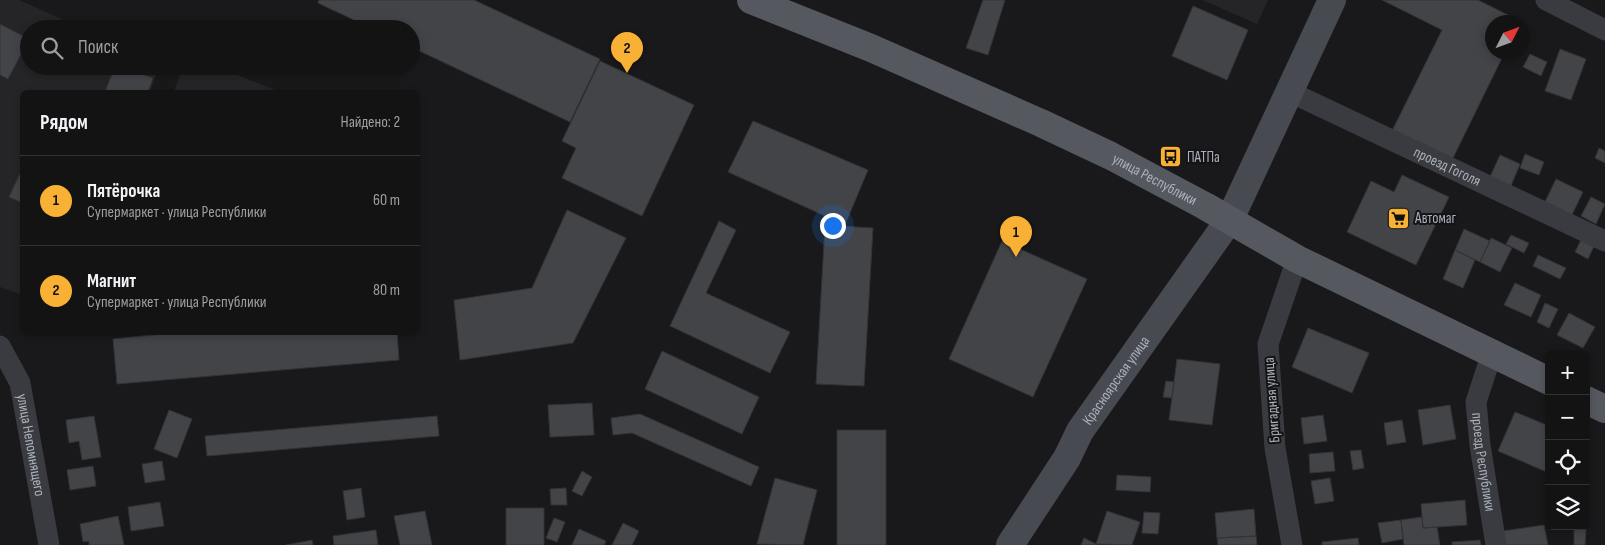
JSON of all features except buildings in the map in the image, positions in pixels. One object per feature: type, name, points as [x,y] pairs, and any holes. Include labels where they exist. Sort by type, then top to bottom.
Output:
[{"type":"main road","name":"улица Республики","points":[[751,0],[871,48],[1041,123],[1230,219],[1298,259],[1545,379]]},
{"type":"main road","points":[[1230,219],[1332,0]]},
{"type":"main road","name":"Красноярская улица","points":[[1010,545],[1067,458],[1080,432],[1230,219]]},
{"type":"main road","points":[[1590,402],[1605,409]]},
{"type":"street","points":[[1546,0],[1605,30]]},
{"type":"street","name":"проезд Гоголя","points":[[1290,92],[1605,240]]},
{"type":"street","name":"Бригадная улица","points":[[1292,545],[1276,448],[1268,344],[1298,259]]},
{"type":"street","name":"улица Непомнящего","points":[[1,348],[20,384],[49,545]]},
{"type":"street","name":"проезд Республики","points":[[1492,353],[1476,402],[1480,445],[1496,545]]},
{"type":"shaded area","points":[[0,0],[19,0],[64,20],[20,20],[20,75],[156,75],[151,90],[20,90],[20,294],[0,287]]},
{"type":"shaded area","points":[[1202,0],[1268,0],[1257,24]]},
{"type":"shaded area","points":[[180,75],[238,75],[275,90],[175,90]]},
{"type":"place","name":"Магнит","points":[[627,73]]},
{"type":"place","name":"ПАТПа","points":[[1171,157]]},
{"type":"place","name":"Автомаг","points":[[1399,218]]},
{"type":"place","name":"Пятёрочка","points":[[1016,257]]}]
